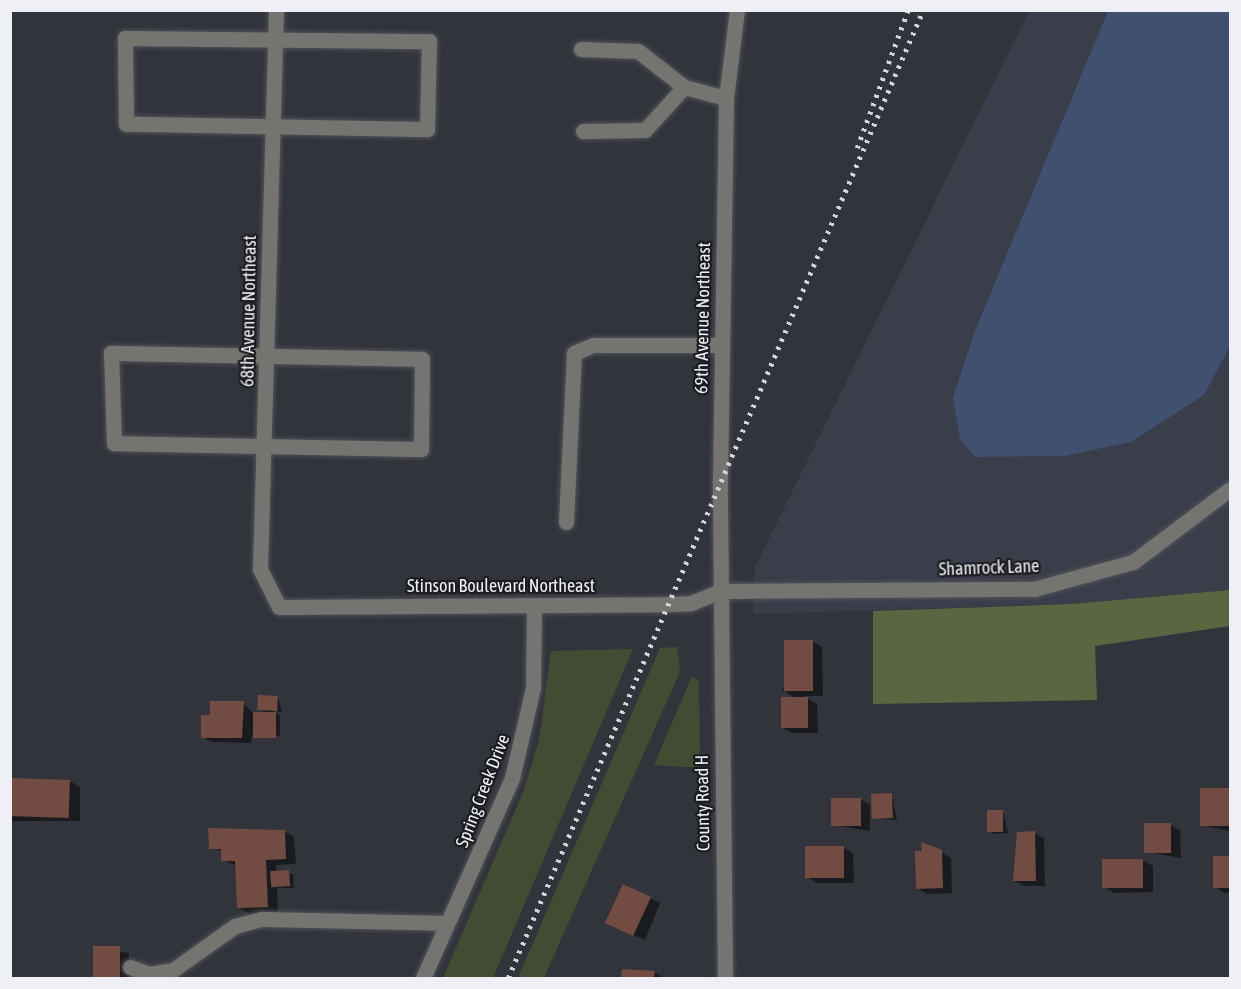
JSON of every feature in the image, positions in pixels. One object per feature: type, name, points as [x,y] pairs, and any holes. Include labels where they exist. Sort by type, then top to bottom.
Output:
[{"type":"street","name":"68th Avenue Northeast","points":[[276,10],[267,356],[267,445],[260,569],[279,607]]},
{"type":"street","name":"69th Avenue Northeast","points":[[720,628],[726,98],[737,10]]},
{"type":"street","points":[[125,38],[429,41],[428,129],[273,123],[126,124],[125,38]]},
{"type":"street","points":[[582,49],[638,51],[684,87],[726,98]]},
{"type":"street","points":[[583,131],[645,130],[684,87]]},
{"type":"street","points":[[566,522],[574,353],[593,345],[722,345]]},
{"type":"street","points":[[111,353],[422,359],[421,449],[267,445],[114,443],[111,353]]},
{"type":"street","name":"Shamrock Lane","points":[[720,591],[1034,589],[1085,579],[1133,562],[1230,489]]},
{"type":"street","name":"Stinson Boulevard Northeast","points":[[279,607],[691,603],[720,591]]},
{"type":"street","name":"Spring Creek Drive","points":[[423,978],[493,827],[526,732],[534,606]]},
{"type":"street","name":"County Road H","points":[[720,628],[725,978]]},
{"type":"street","points":[[130,967],[149,974],[173,970],[235,926],[262,919],[447,923]]},
{"type":"shaded area","points":[[1029,11],[1230,11],[1230,590],[1072,604],[753,614],[755,567]]},
{"type":"green space","points":[[1230,590],[1230,626],[1095,646],[1097,700],[873,704],[873,611],[1072,604]]},
{"type":"green space","points":[[677,647],[680,672],[544,978],[518,978],[660,648]]},
{"type":"green space","points":[[633,649],[493,978],[443,978],[523,792],[539,741],[551,651]]},
{"type":"green space","points":[[692,676],[699,681],[700,768],[654,765]]},
{"type":"water","points":[[1108,11],[1230,11],[1230,346],[1204,395],[1131,442],[1064,456],[975,457],[960,440],[953,398],[974,333]]},
{"type":"building","points":[[784,640],[813,640],[813,691],[784,691]]},
{"type":"building","points":[[258,695],[278,696],[277,711],[257,710]]},
{"type":"building","points":[[781,697],[808,697],[808,728],[781,728]]},
{"type":"building","points":[[210,701],[244,701],[242,738],[201,738],[201,715],[210,715]]},
{"type":"building","points":[[253,712],[276,712],[276,738],[253,738]]},
{"type":"building","points":[[10,778],[70,780],[69,818],[10,816]]},
{"type":"building","points":[[1200,788],[1230,788],[1230,826],[1200,826]]},
{"type":"building","points":[[892,793],[893,818],[872,819],[871,794]]},
{"type":"building","points":[[831,798],[861,798],[861,826],[831,826]]},
{"type":"building","points":[[987,810],[1003,810],[1003,832],[987,832]]},
{"type":"building","points":[[1144,823],[1171,823],[1171,853],[1144,853]]},
{"type":"building","points":[[208,828],[285,830],[286,859],[266,860],[268,907],[237,908],[235,861],[221,861],[221,849],[209,849]]},
{"type":"building","points":[[1035,831],[1036,881],[1013,881],[1017,832]]},
{"type":"building","points":[[921,842],[942,850],[943,888],[916,889],[915,851],[922,851]]},
{"type":"building","points":[[805,846],[844,846],[844,878],[805,878]]},
{"type":"building","points":[[1213,856],[1230,856],[1230,888],[1213,888]]},
{"type":"building","points":[[1102,859],[1143,859],[1143,888],[1102,888]]},
{"type":"building","points":[[289,870],[290,886],[271,887],[270,871]]},
{"type":"building","points":[[623,884],[651,897],[633,936],[605,923]]},
{"type":"building","points":[[93,946],[120,946],[120,978],[93,978]]},
{"type":"building","points":[[622,969],[655,971],[654,978],[621,978]]},
{"type":"railway","points":[[857,148],[908,10]]},
{"type":"railway","points":[[508,978],[923,10]]}]
